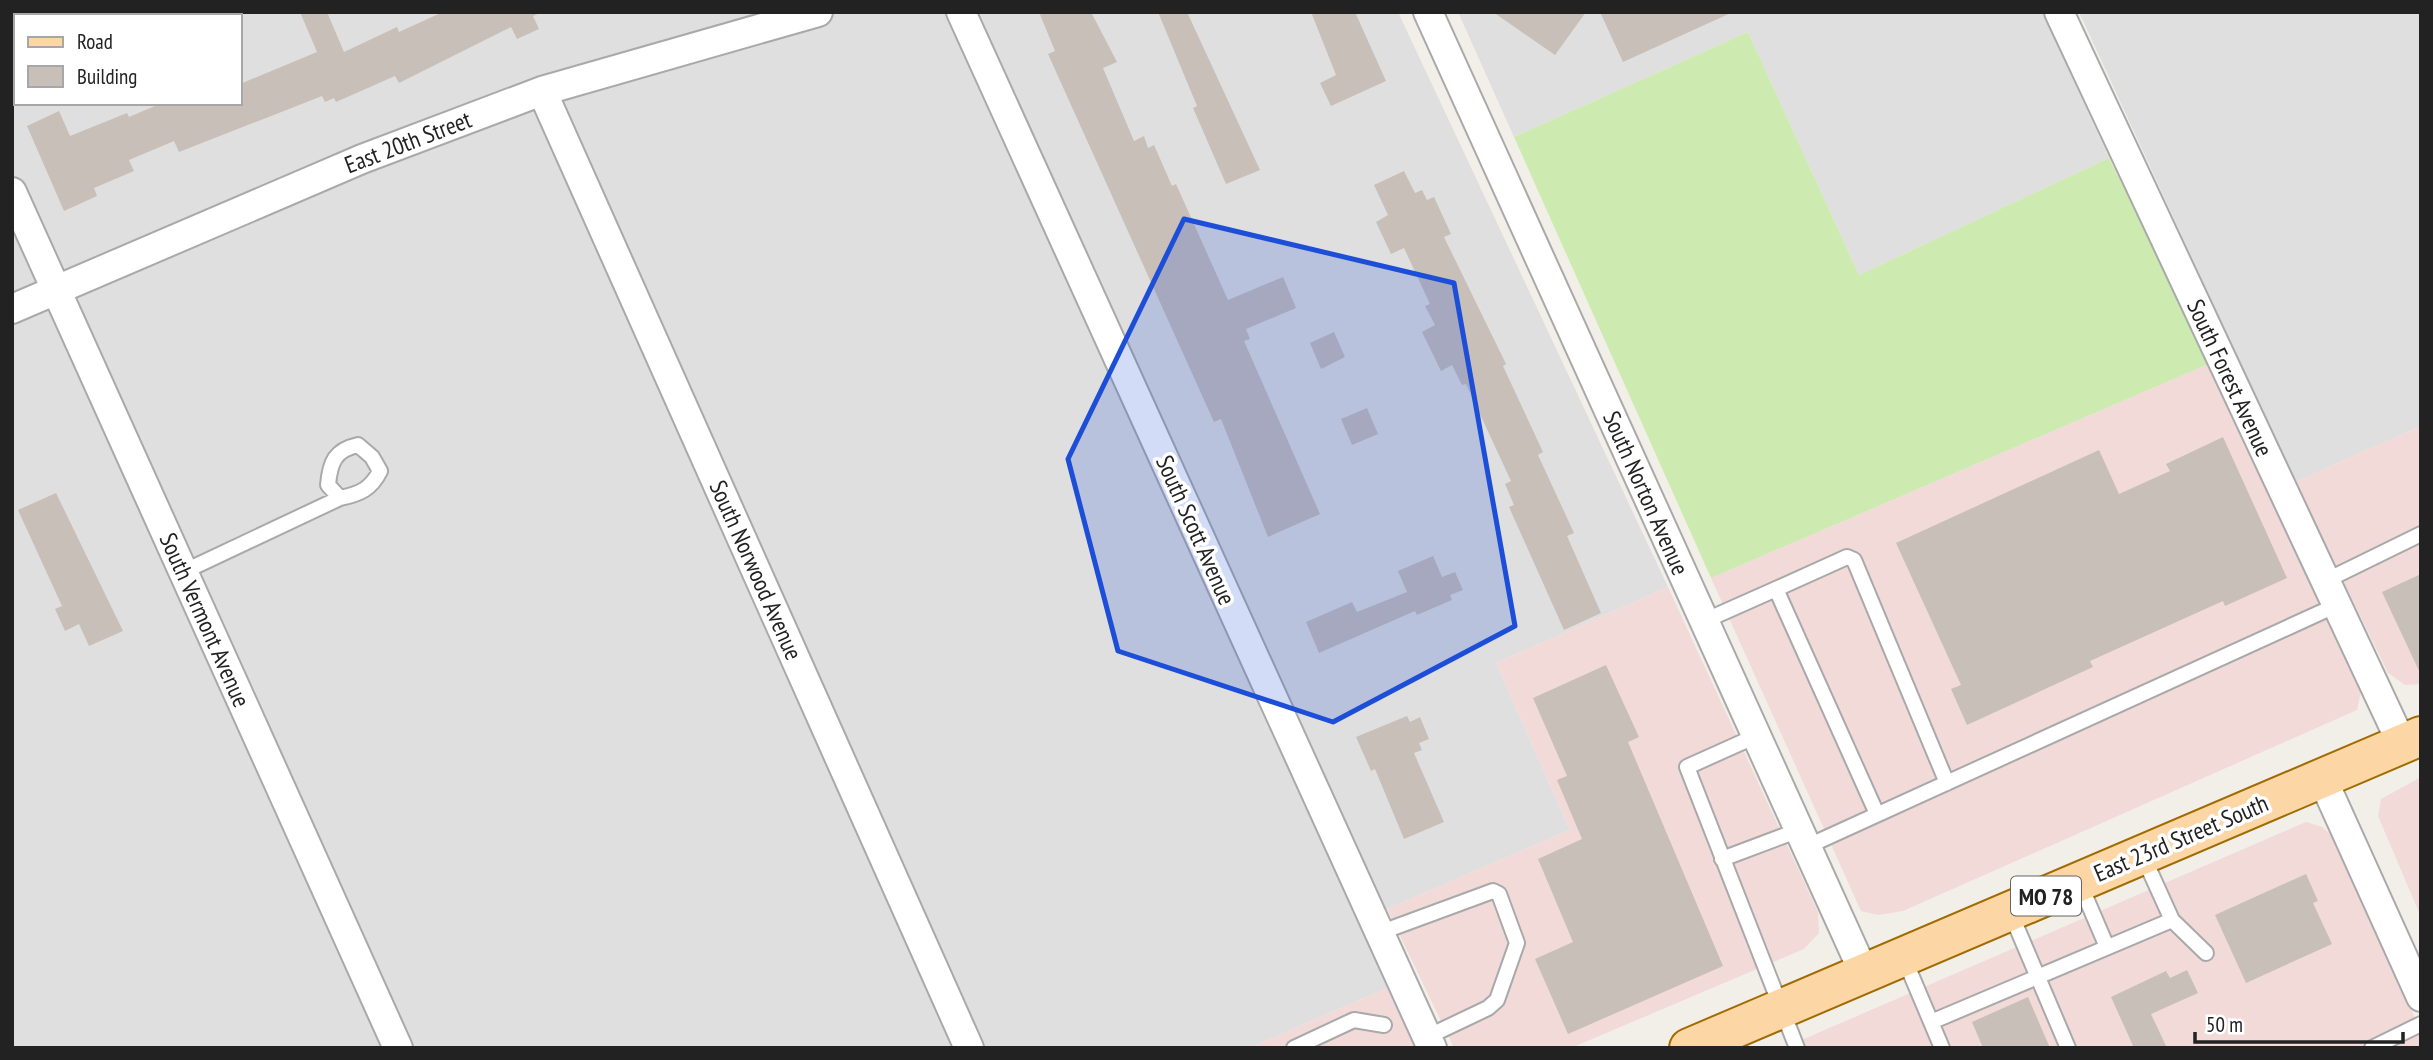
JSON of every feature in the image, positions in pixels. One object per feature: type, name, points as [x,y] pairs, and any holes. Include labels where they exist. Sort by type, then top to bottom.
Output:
[{"type":"main road","name":"East 23rd Street South","points":[[1689,1048],[2411,740]]},
{"type":"street","name":"East 20th Street","points":[[12,309],[362,159],[542,91],[818,12]]},
{"type":"street","name":"South Scott Avenue","points":[[961,12],[1429,1042]]},
{"type":"street","name":"South Norton Avenue","points":[[1428,12],[1864,973]]},
{"type":"street","name":"South Forest Avenue","points":[[2059,12],[2331,593],[2411,740]]},
{"type":"street","name":"South Norwood Avenue","points":[[542,91],[969,1048]]},
{"type":"street","name":"South Vermont Avenue","points":[[12,192],[183,572],[390,1045]]},
{"type":"street","points":[[2322,778],[2421,997]]},
{"type":"lane","points":[[183,572],[340,498]]},
{"type":"lane","points":[[1722,859],[1802,839],[1877,814],[1947,783],[2331,593],[2421,534]]},
{"type":"lane","points":[[1704,621],[1847,557],[1854,560],[1947,783]]},
{"type":"lane","points":[[1776,589],[1877,814]]},
{"type":"lane","points":[[1756,736],[1687,767],[1779,1009],[1797,1048]]},
{"type":"lane","points":[[2143,854],[2172,920],[2206,953]]},
{"type":"lane","points":[[2080,881],[2107,947]]},
{"type":"lane","points":[[1379,933],[1493,891],[1499,894],[1515,931],[1517,943],[1497,1000],[1429,1042]]},
{"type":"lane","points":[[2009,911],[2068,1048]]},
{"type":"lane","points":[[1931,1022],[2172,920]]},
{"type":"lane","points":[[1903,956],[1942,1048]]},
{"type":"lane","points":[[1294,1048],[1354,1020],[1384,1025]]},
{"type":"lane","points":[[2372,1048],[2421,1024]]},
{"type":"highlighted area","points":[[1184,219],[1454,283],[1515,626],[1333,722],[1118,651],[1068,459]]},
{"type":"shaded area","points":[[12,12],[1398,12],[1668,587],[1496,663],[1570,830],[1387,909],[1362,924],[1392,986],[1249,1048],[12,1048]]},
{"type":"shaded area","points":[[1458,12],[2042,12],[2109,158],[1859,275],[1748,32],[1514,137]]},
{"type":"shaded area","points":[[2079,12],[2421,12],[2421,426],[2295,482]]},
{"type":"shaded area","points":[[2211,363],[2355,670],[2361,691],[2357,710],[1903,911],[1878,915],[1861,911],[1711,578]]},
{"type":"shaded area","points":[[2421,426],[2421,684],[2405,685],[2388,673],[2295,482]]},
{"type":"shaded area","points":[[1668,587],[1818,912],[1819,933],[1804,949],[1571,1048],[1454,1048],[1387,909],[1570,830],[1496,663]]},
{"type":"shaded area","points":[[2421,777],[2421,917],[2378,816],[2381,799]]},
{"type":"shaded area","points":[[2306,822],[2322,827],[2338,841],[2421,1032],[2421,1048],[1783,1048]]},
{"type":"shaded area","points":[[1392,986],[1420,1048],[1249,1048]]},
{"type":"green space","points":[[1748,32],[1859,275],[2109,158],[2211,363],[1711,578],[1514,137]]},
{"type":"building","points":[[300,12],[327,12],[344,52],[397,27],[399,32],[443,12],[542,12],[533,16],[539,29],[517,39],[511,27],[399,83],[395,76],[336,102],[334,98],[325,102],[322,96],[179,152],[174,141],[129,160],[134,171],[94,188],[97,196],[64,211],[27,126],[59,111],[70,136],[127,113],[129,117],[157,105],[242,105],[242,83],[317,52]]},
{"type":"building","points":[[1039,12],[1091,12],[1117,62],[1103,68],[1134,141],[1144,136],[1148,148],[1154,145],[1172,186],[1176,184],[1228,300],[1283,277],[1296,308],[1246,329],[1250,339],[1244,341],[1320,514],[1268,537],[1221,419],[1214,422],[1048,54],[1055,51]]},
{"type":"building","points":[[1158,12],[1187,12],[1260,170],[1226,184],[1193,108],[1197,106]]},
{"type":"building","points":[[1311,12],[1355,12],[1386,81],[1331,106],[1320,83],[1336,75]]},
{"type":"building","points":[[1493,12],[1586,12],[1555,55]]},
{"type":"building","points":[[1600,12],[1733,12],[1623,62]]},
{"type":"building","points":[[1404,171],[1415,193],[1422,190],[1427,200],[1434,197],[1451,234],[1444,237],[1506,364],[1503,366],[1543,452],[1538,455],[1574,533],[1567,536],[1601,613],[1564,630],[1509,507],[1514,505],[1505,484],[1511,481],[1466,384],[1462,385],[1452,365],[1441,371],[1422,332],[1435,325],[1425,306],[1430,304],[1404,248],[1391,254],[1376,222],[1388,215],[1374,185]]},
{"type":"building","points":[[1334,332],[1345,357],[1321,369],[1310,343]]},
{"type":"building","points":[[1367,408],[1378,434],[1352,445],[1341,419]]},
{"type":"building","points":[[2223,437],[2287,578],[2225,606],[2223,601],[2090,661],[2093,667],[1967,725],[1951,689],[1961,685],[1896,543],[2099,450],[2119,494],[2170,471],[2166,464]]},
{"type":"building","points":[[56,493],[123,631],[89,646],[79,624],[65,631],[55,609],[62,606],[18,510]]},
{"type":"building","points":[[1433,556],[1442,577],[1455,572],[1463,590],[1450,595],[1452,600],[1417,615],[1415,611],[1319,653],[1306,622],[1352,602],[1357,612],[1407,592],[1398,571]]},
{"type":"building","points":[[2421,574],[2421,675],[2382,592]]},
{"type":"building","points":[[1606,665],[1639,737],[1628,742],[1723,966],[1568,1034],[1535,959],[1573,942],[1538,859],[1582,839],[1557,780],[1567,776],[1533,698]]},
{"type":"building","points":[[1407,716],[1410,722],[1420,717],[1429,739],[1419,743],[1422,750],[1414,753],[1444,822],[1404,839],[1375,769],[1371,771],[1356,737]]},
{"type":"building","points":[[2306,874],[2318,901],[2313,903],[2332,944],[2246,983],[2215,915]]},
{"type":"building","points":[[2187,970],[2198,993],[2151,1014],[2167,1048],[2134,1048],[2111,997],[2166,971],[2170,978]]},
{"type":"building","points":[[2028,997],[2050,1048],[1983,1048],[1972,1022]]}]
